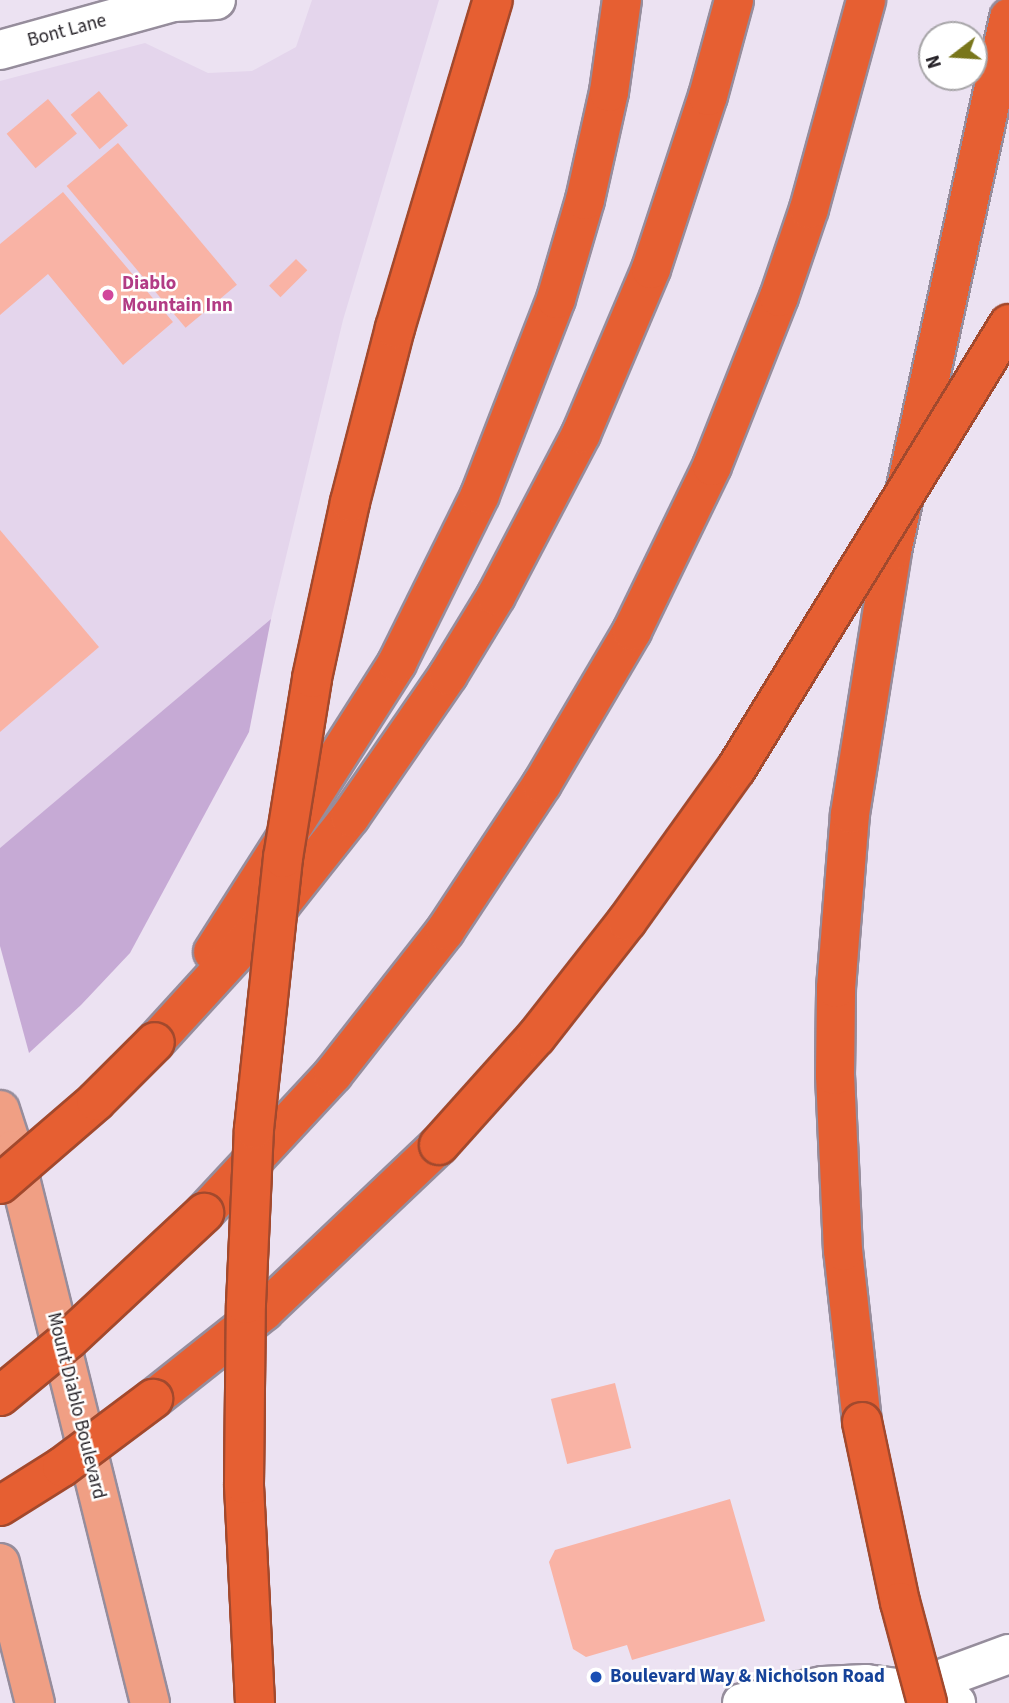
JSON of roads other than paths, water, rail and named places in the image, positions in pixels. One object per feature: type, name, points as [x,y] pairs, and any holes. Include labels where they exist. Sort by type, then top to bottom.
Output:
[{"type":"highway","points":[[255,1703],[244,1484],[246,1304],[254,1129],[283,858],[312,678],[350,502],[395,328],[493,0]]},
{"type":"highway","points":[[155,1042],[391,673],[480,495],[556,299],[582,212],[609,92],[622,0]]},
{"type":"highway","points":[[0,1184],[96,1101],[155,1042],[281,904],[350,817],[448,675],[520,553],[581,434],[651,269],[704,108],[734,0]]},
{"type":"highway","points":[[0,1396],[78,1330],[204,1213],[333,1074],[444,931],[542,784],[632,631],[712,466],[775,309],[813,197],[866,0]]},
{"type":"highway","points":[[919,1696],[862,1422],[843,1251],[835,1075],[837,975],[850,814],[892,551],[1009,18]]},
{"type":"highway","points":[[0,1506],[62,1466],[153,1399],[264,1311],[439,1145],[536,1037],[627,921],[736,769],[1009,324]]},
{"type":"main road","name":"Mount Diablo Boulevard","points":[[0,1110],[13,1150],[150,1703]]},
{"type":"main road","points":[[0,1563],[35,1703]]},
{"type":"street","name":"Bont Lane","points":[[0,50],[173,2],[216,0]]},
{"type":"street","points":[[919,1696],[1009,1654]]},
{"type":"street","points":[[742,1703],[779,1693],[833,1685],[866,1684],[956,1703]]},
{"type":"place","name":"Diablo Mountain Inn","points":[[108,295]]},
{"type":"place","name":"Boulevard Way & Nicholson Road","points":[[596,1677]]}]
